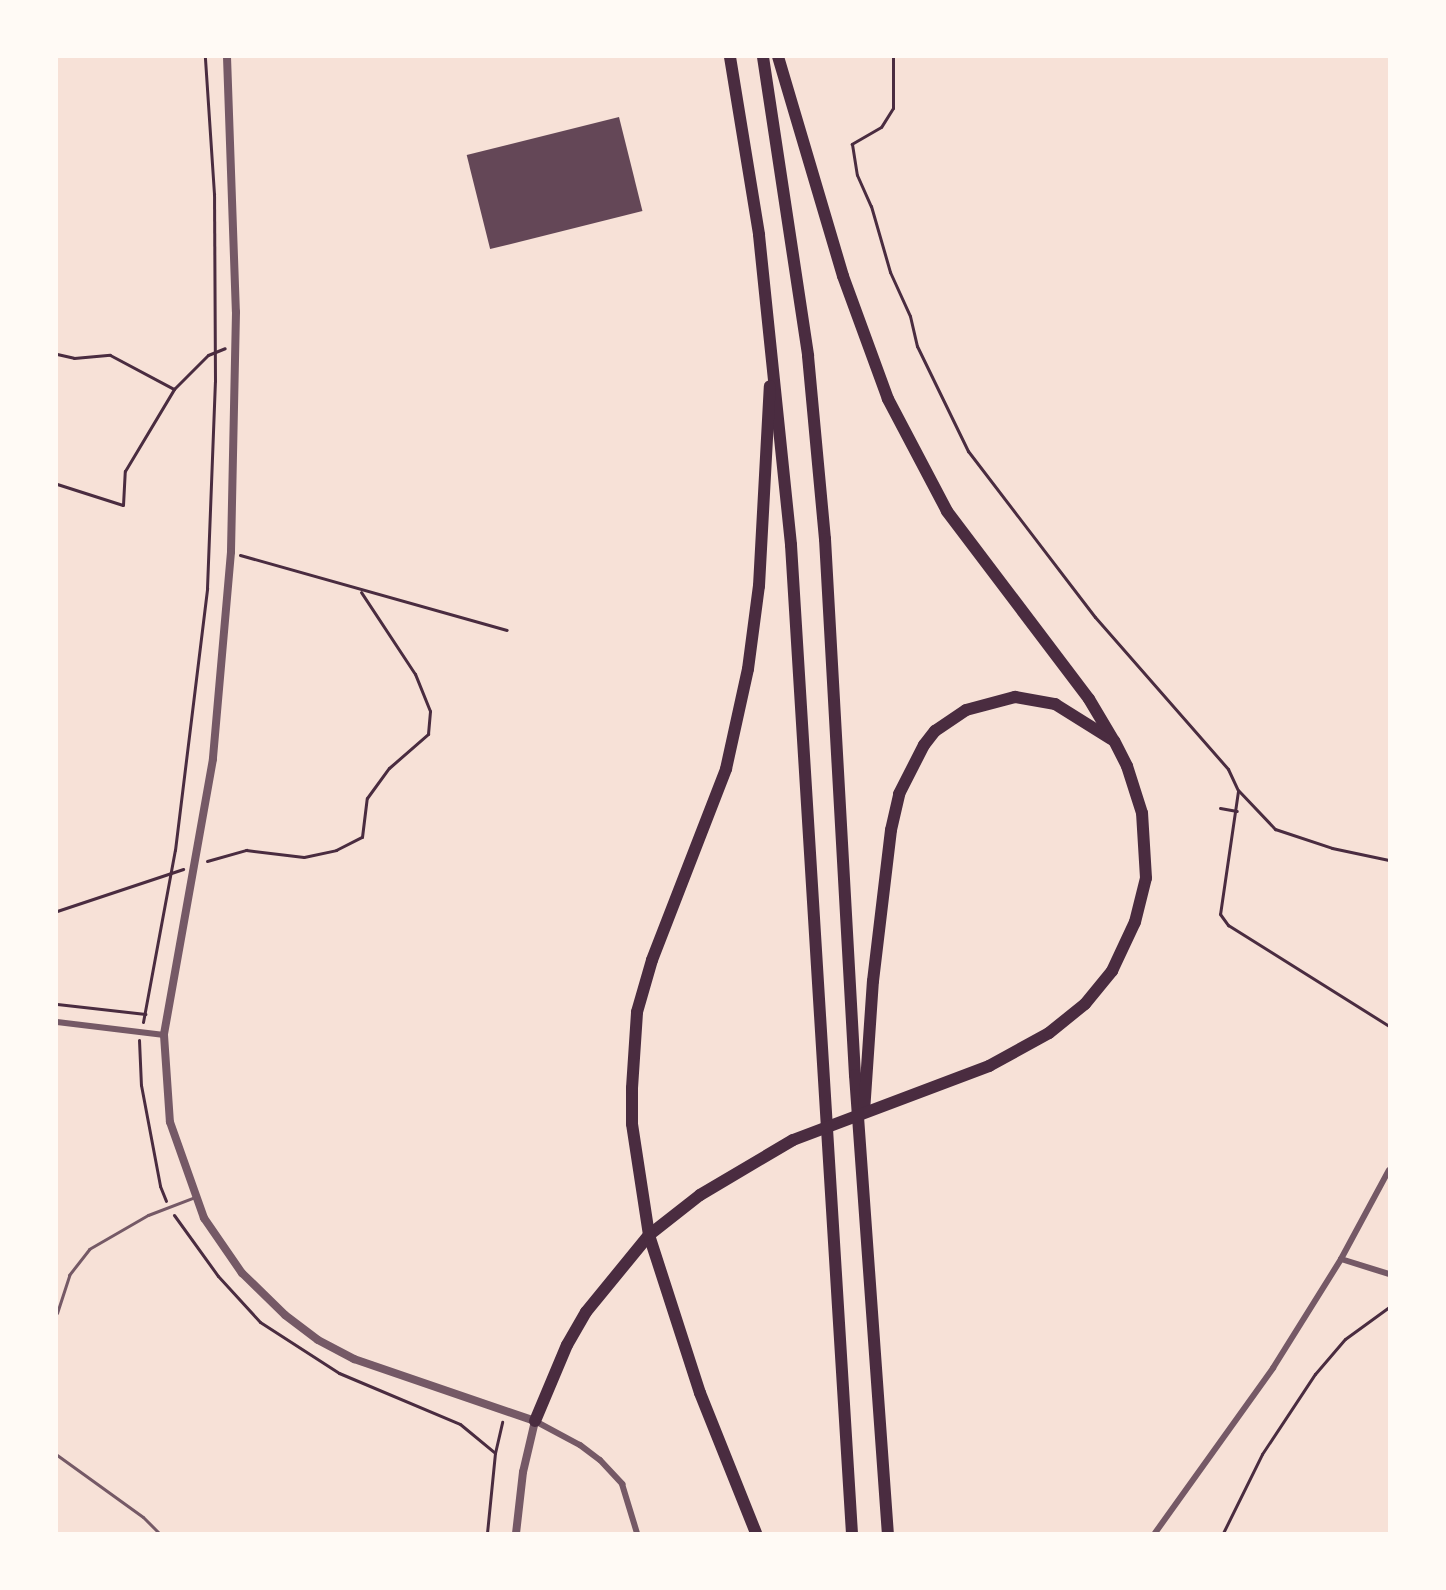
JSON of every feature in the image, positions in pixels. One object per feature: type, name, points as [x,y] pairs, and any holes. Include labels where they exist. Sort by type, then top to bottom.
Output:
[{"type":"highway","points":[[730,57],[754,194],[772,340],[791,544],[822,1086],[852,1533]]},
{"type":"highway","points":[[763,57],[808,356],[819,482],[861,1073],[861,1155],[888,1533]]},
{"type":"highway","points":[[535,1421],[567,1345],[586,1312],[648,1235],[746,1165],[793,1140],[988,1066],[1049,1033],[1085,1004],[1122,953],[1146,878],[1142,813],[1127,766],[1114,741],[1089,699],[947,511],[888,399],[843,276],[778,57]]},
{"type":"highway","points":[[756,1533],[700,1393],[648,1235],[632,1124],[632,1042],[652,960],[726,769],[748,669],[764,525],[772,340]]},
{"type":"highway","points":[[861,1073],[891,830],[910,768],[930,738],[966,710],[987,701],[1015,697],[1055,704],[1114,741]]},
{"type":"street","points":[[227,57],[236,344],[231,552],[218,717],[196,864],[164,1035],[170,1122],[195,1197],[222,1247],[242,1273],[285,1315],[318,1340],[354,1359],[504,1409],[535,1421],[580,1445],[600,1460],[622,1484],[637,1533]]},
{"type":"street","points":[[57,1022],[164,1035]]},
{"type":"street","points":[[1155,1533],[1273,1368],[1341,1259],[1389,1170]]},
{"type":"street","points":[[1341,1259],[1389,1274]]},
{"type":"street","points":[[516,1533],[523,1472],[535,1421]]},
{"type":"lane","points":[[57,1312],[69,1275],[89,1249],[113,1233],[195,1197]]},
{"type":"lane","points":[[57,1455],[143,1516],[159,1533]]},
{"type":"path","points":[[205,57],[214,194],[214,352],[207,588],[171,872],[137,1050],[141,1085],[160,1186],[169,1207],[218,1276],[260,1322],[339,1373],[460,1424],[495,1453]]},
{"type":"path","points":[[893,57],[893,108],[881,127],[852,144],[857,175],[871,206],[890,272],[910,315],[917,346],[968,451],[1095,616],[1228,769],[1238,790],[1275,830],[1332,848],[1389,860]]},
{"type":"path","points":[[57,484],[123,505],[125,471],[174,389],[214,352],[236,344]]},
{"type":"path","points":[[57,354],[74,358],[110,355],[174,389]]},
{"type":"path","points":[[231,552],[361,592],[434,608],[507,630]]},
{"type":"path","points":[[57,911],[171,872],[246,850],[304,857],[336,850],[362,837],[367,798],[389,768],[429,734],[430,711],[415,674],[361,592]]},
{"type":"path","points":[[1238,790],[1237,811],[1221,914],[1228,925],[1389,1026]]},
{"type":"path","points":[[1220,808],[1237,811]]},
{"type":"path","points":[[57,1004],[145,1014]]},
{"type":"path","points":[[1223,1533],[1262,1454],[1315,1374],[1345,1339],[1389,1307]]},
{"type":"path","points":[[488,1533],[495,1453],[504,1409]]},
{"type":"building","points":[[619,117],[642,211],[490,249],[467,155]]}]
